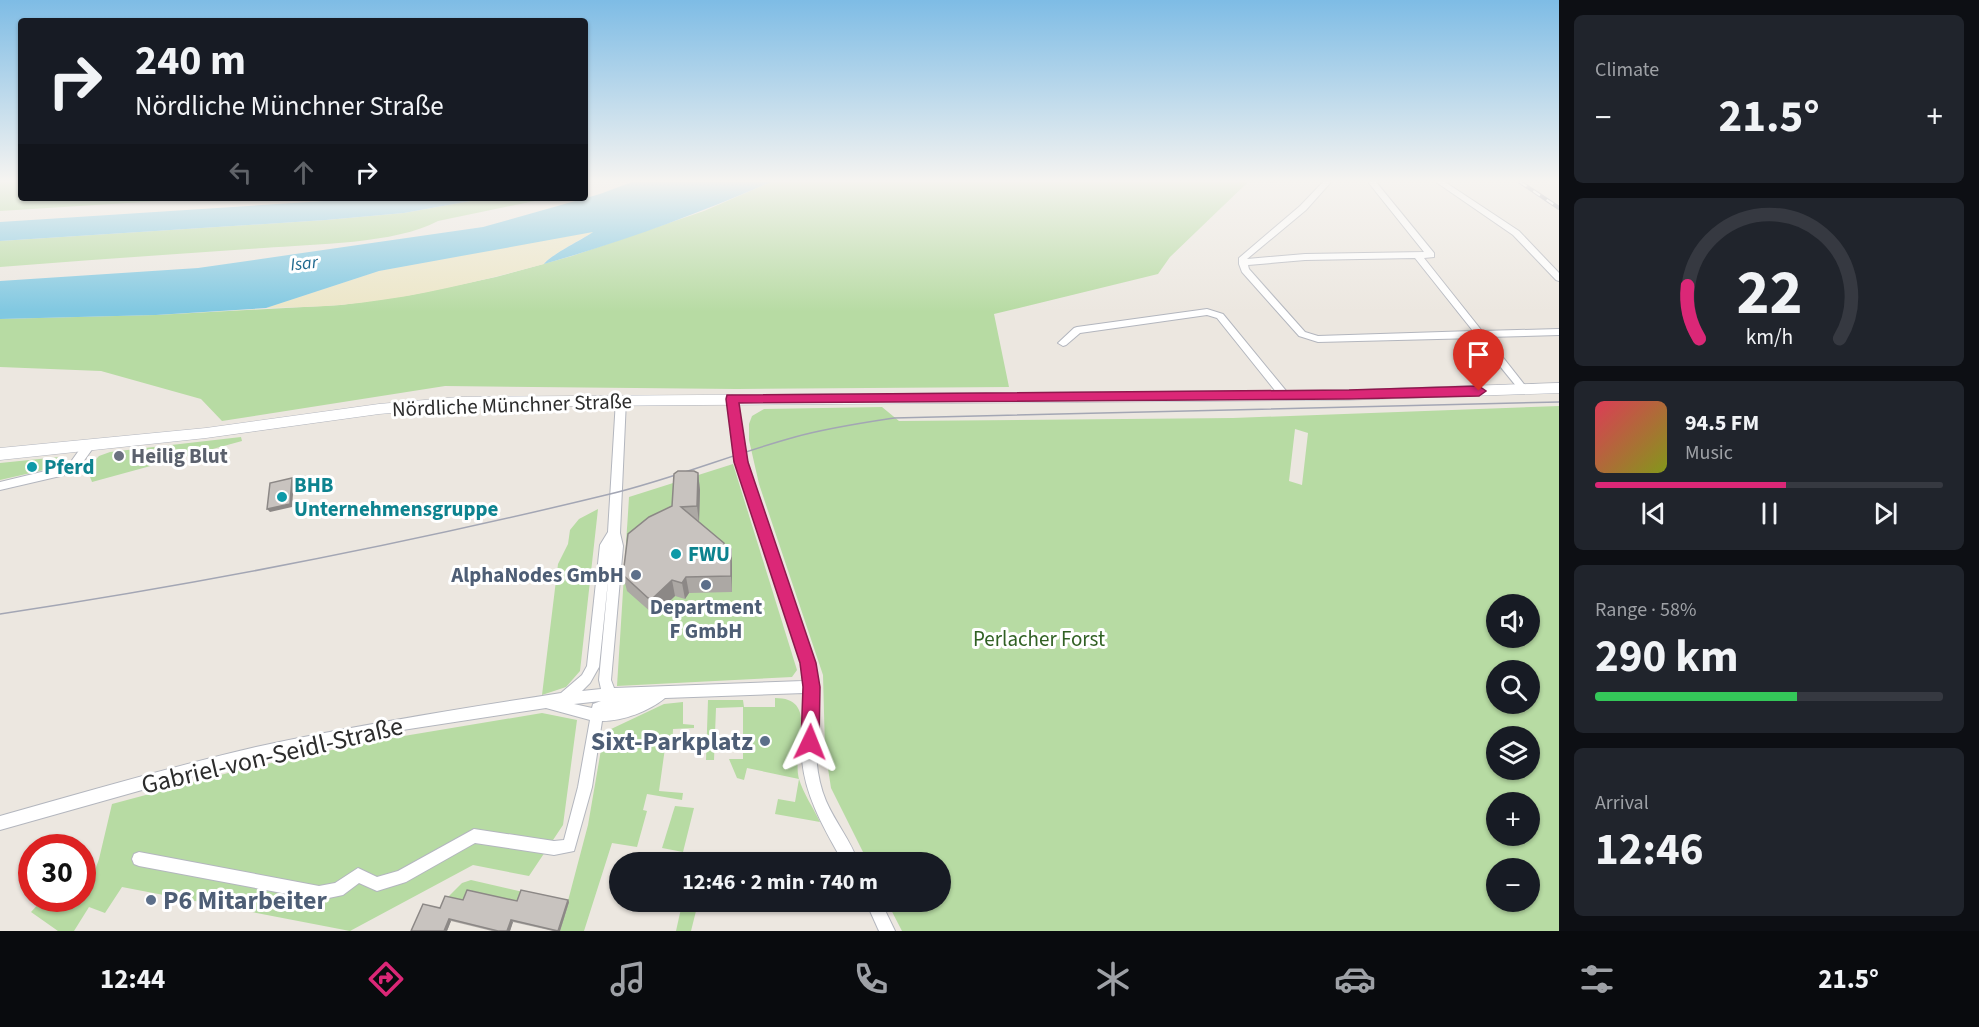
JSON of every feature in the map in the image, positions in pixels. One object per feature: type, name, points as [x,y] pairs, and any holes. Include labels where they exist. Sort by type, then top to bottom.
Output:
[{"type":"main road","name":"Nördliche Münchner Straße","points":[[0,454],[206,433],[430,404],[615,400],[1284,395],[1559,388]]},
{"type":"street","points":[[1281,225],[1247,253],[1243,258],[1243,264],[1245,270],[1308,338],[1559,332]]},
{"type":"street","points":[[1243,264],[1251,261],[1305,257],[1431,255],[1407,225]]},
{"type":"street","points":[[1505,225],[1516,233],[1559,278]]},
{"type":"street","points":[[1417,255],[1524,390]]},
{"type":"street","points":[[1063,343],[1077,330],[1207,312],[1220,316],[1284,395]]},
{"type":"street","points":[[732,399],[741,462],[808,663],[812,687],[809,760],[813,784],[823,811],[846,852]]},
{"type":"street","points":[[609,694],[605,680],[617,546],[614,533],[615,400]]},
{"type":"street","points":[[0,486],[65,471],[74,466],[88,445]]},
{"type":"street","points":[[564,699],[586,679],[593,667],[606,545],[614,533]]},
{"type":"street","name":"Gabriel-von-Seidl-Straße","points":[[0,823],[174,774],[290,746],[383,728],[584,696],[812,687]]},
{"type":"street","name":"Gabriel-von-Seidl-Straße","points":[[547,702],[597,713],[621,714],[664,693]]},
{"type":"street","name":"Gabriel-von-Seidl-Straße","points":[[597,713],[640,694]]},
{"type":"street","points":[[139,860],[320,893],[338,890],[358,874],[377,884],[401,877],[474,836],[554,849],[569,846],[585,787],[597,713],[584,696]]},
{"type":"street","points":[[878,912],[887,931]]},
{"type":"green space","points":[[241,225],[428,225],[400,234],[354,242],[0,267],[0,241]]},
{"type":"green space","points":[[662,225],[1203,225],[1170,257],[1158,274],[994,314],[1009,387],[737,389],[445,386],[222,421],[201,399],[101,371],[0,367],[0,319],[156,315],[341,305],[411,295],[496,277],[572,256]]},
{"type":"green space","name":"Perlacher Forst","points":[[1559,406],[1559,931],[902,931],[892,912],[951,912],[951,852],[863,852],[831,788],[825,749],[823,675],[759,484],[749,440],[749,424],[752,416],[764,409],[882,407],[899,421],[1233,418]],"holes":[[[1295,429],[1308,433],[1302,485],[1289,481]]]},
{"type":"green space","points":[[241,437],[242,441],[92,482],[87,469],[99,456],[110,452]]},
{"type":"green space","points":[[62,458],[62,462],[57,467],[0,480],[0,463]]},
{"type":"green space","points":[[733,464],[797,670],[792,677],[617,686],[629,497]]},
{"type":"green space","points":[[598,509],[580,671],[566,687],[542,695],[558,564],[568,544],[570,530],[579,519]]},
{"type":"green space","points":[[775,698],[789,700],[797,706],[801,716],[799,779],[747,768],[744,780],[737,778],[729,759],[743,759],[743,707],[716,708],[714,760],[706,760],[708,700],[743,700],[744,707],[775,707]]},
{"type":"green space","points":[[683,702],[683,724],[694,725],[694,728],[673,729],[672,748],[665,748],[659,791],[683,793],[682,800],[647,794],[643,810],[647,811],[637,847],[612,843],[584,931],[560,931],[588,825],[603,738],[609,730],[664,704]]},
{"type":"green space","points":[[542,713],[577,720],[563,825],[529,876],[473,865],[350,931],[122,887],[105,913],[96,910],[96,867],[112,804],[243,769],[374,741]]},
{"type":"green space","points":[[799,779],[820,822],[775,814],[778,799],[795,802]]},
{"type":"green space","points":[[675,806],[694,808],[683,852],[662,848]]},
{"type":"green space","points":[[471,880],[523,892],[519,903],[465,902],[447,898],[462,883]]},
{"type":"green space","points":[[31,912],[86,912],[74,931],[58,931]]},
{"type":"green space","points":[[680,912],[696,912],[691,931],[676,931]]},
{"type":"sand","points":[[595,231],[544,264],[469,283],[366,302],[331,306],[266,308],[379,271]]},
{"type":"water","points":[[0,225],[241,225],[0,241]]},
{"type":"water","name":"Isar","points":[[663,225],[544,264],[559,252],[593,232],[379,271],[266,308],[156,315],[0,319],[0,281],[198,268],[483,227]]},
{"type":"building","name":"FWU","points":[[678,471],[698,473],[697,506],[681,507],[724,543],[724,550],[731,549],[731,576],[686,577],[682,583],[672,580],[653,598],[648,598],[623,575],[628,534],[649,517],[672,506],[674,474]]},
{"type":"building","name":"BHB Unternehmensgruppe","points":[[292,478],[290,504],[267,509],[270,483]]},
{"type":"building","points":[[467,890],[517,901],[521,890],[568,900],[558,931],[511,920],[507,931],[498,931],[449,919],[444,931],[411,931],[423,904],[440,908],[445,896],[463,900]]},
{"type":"tram line","points":[[0,614],[230,575],[459,529],[633,488],[807,434],[894,418],[1559,402]]},
{"type":"place","name":"Heilig Blut","points":[[119,456]]},
{"type":"place","name":"Pferd","points":[[32,467]]},
{"type":"place","name":"BHB Unternehmensgruppe","points":[[282,497]]},
{"type":"place","name":"FWU","points":[[676,554]]},
{"type":"place","name":"AlphaNodes GmbH","points":[[636,575]]},
{"type":"place","name":"Department F GmbH","points":[[706,585]]},
{"type":"place","name":"Sixt-Parkplatz","points":[[765,741]]},
{"type":"place","name":"P6 Mitarbeiter","points":[[151,900]]},
{"type":"route","points":[[810,742],[812,687],[808,663],[741,462],[732,399],[1349,395],[1479,391]]}]
